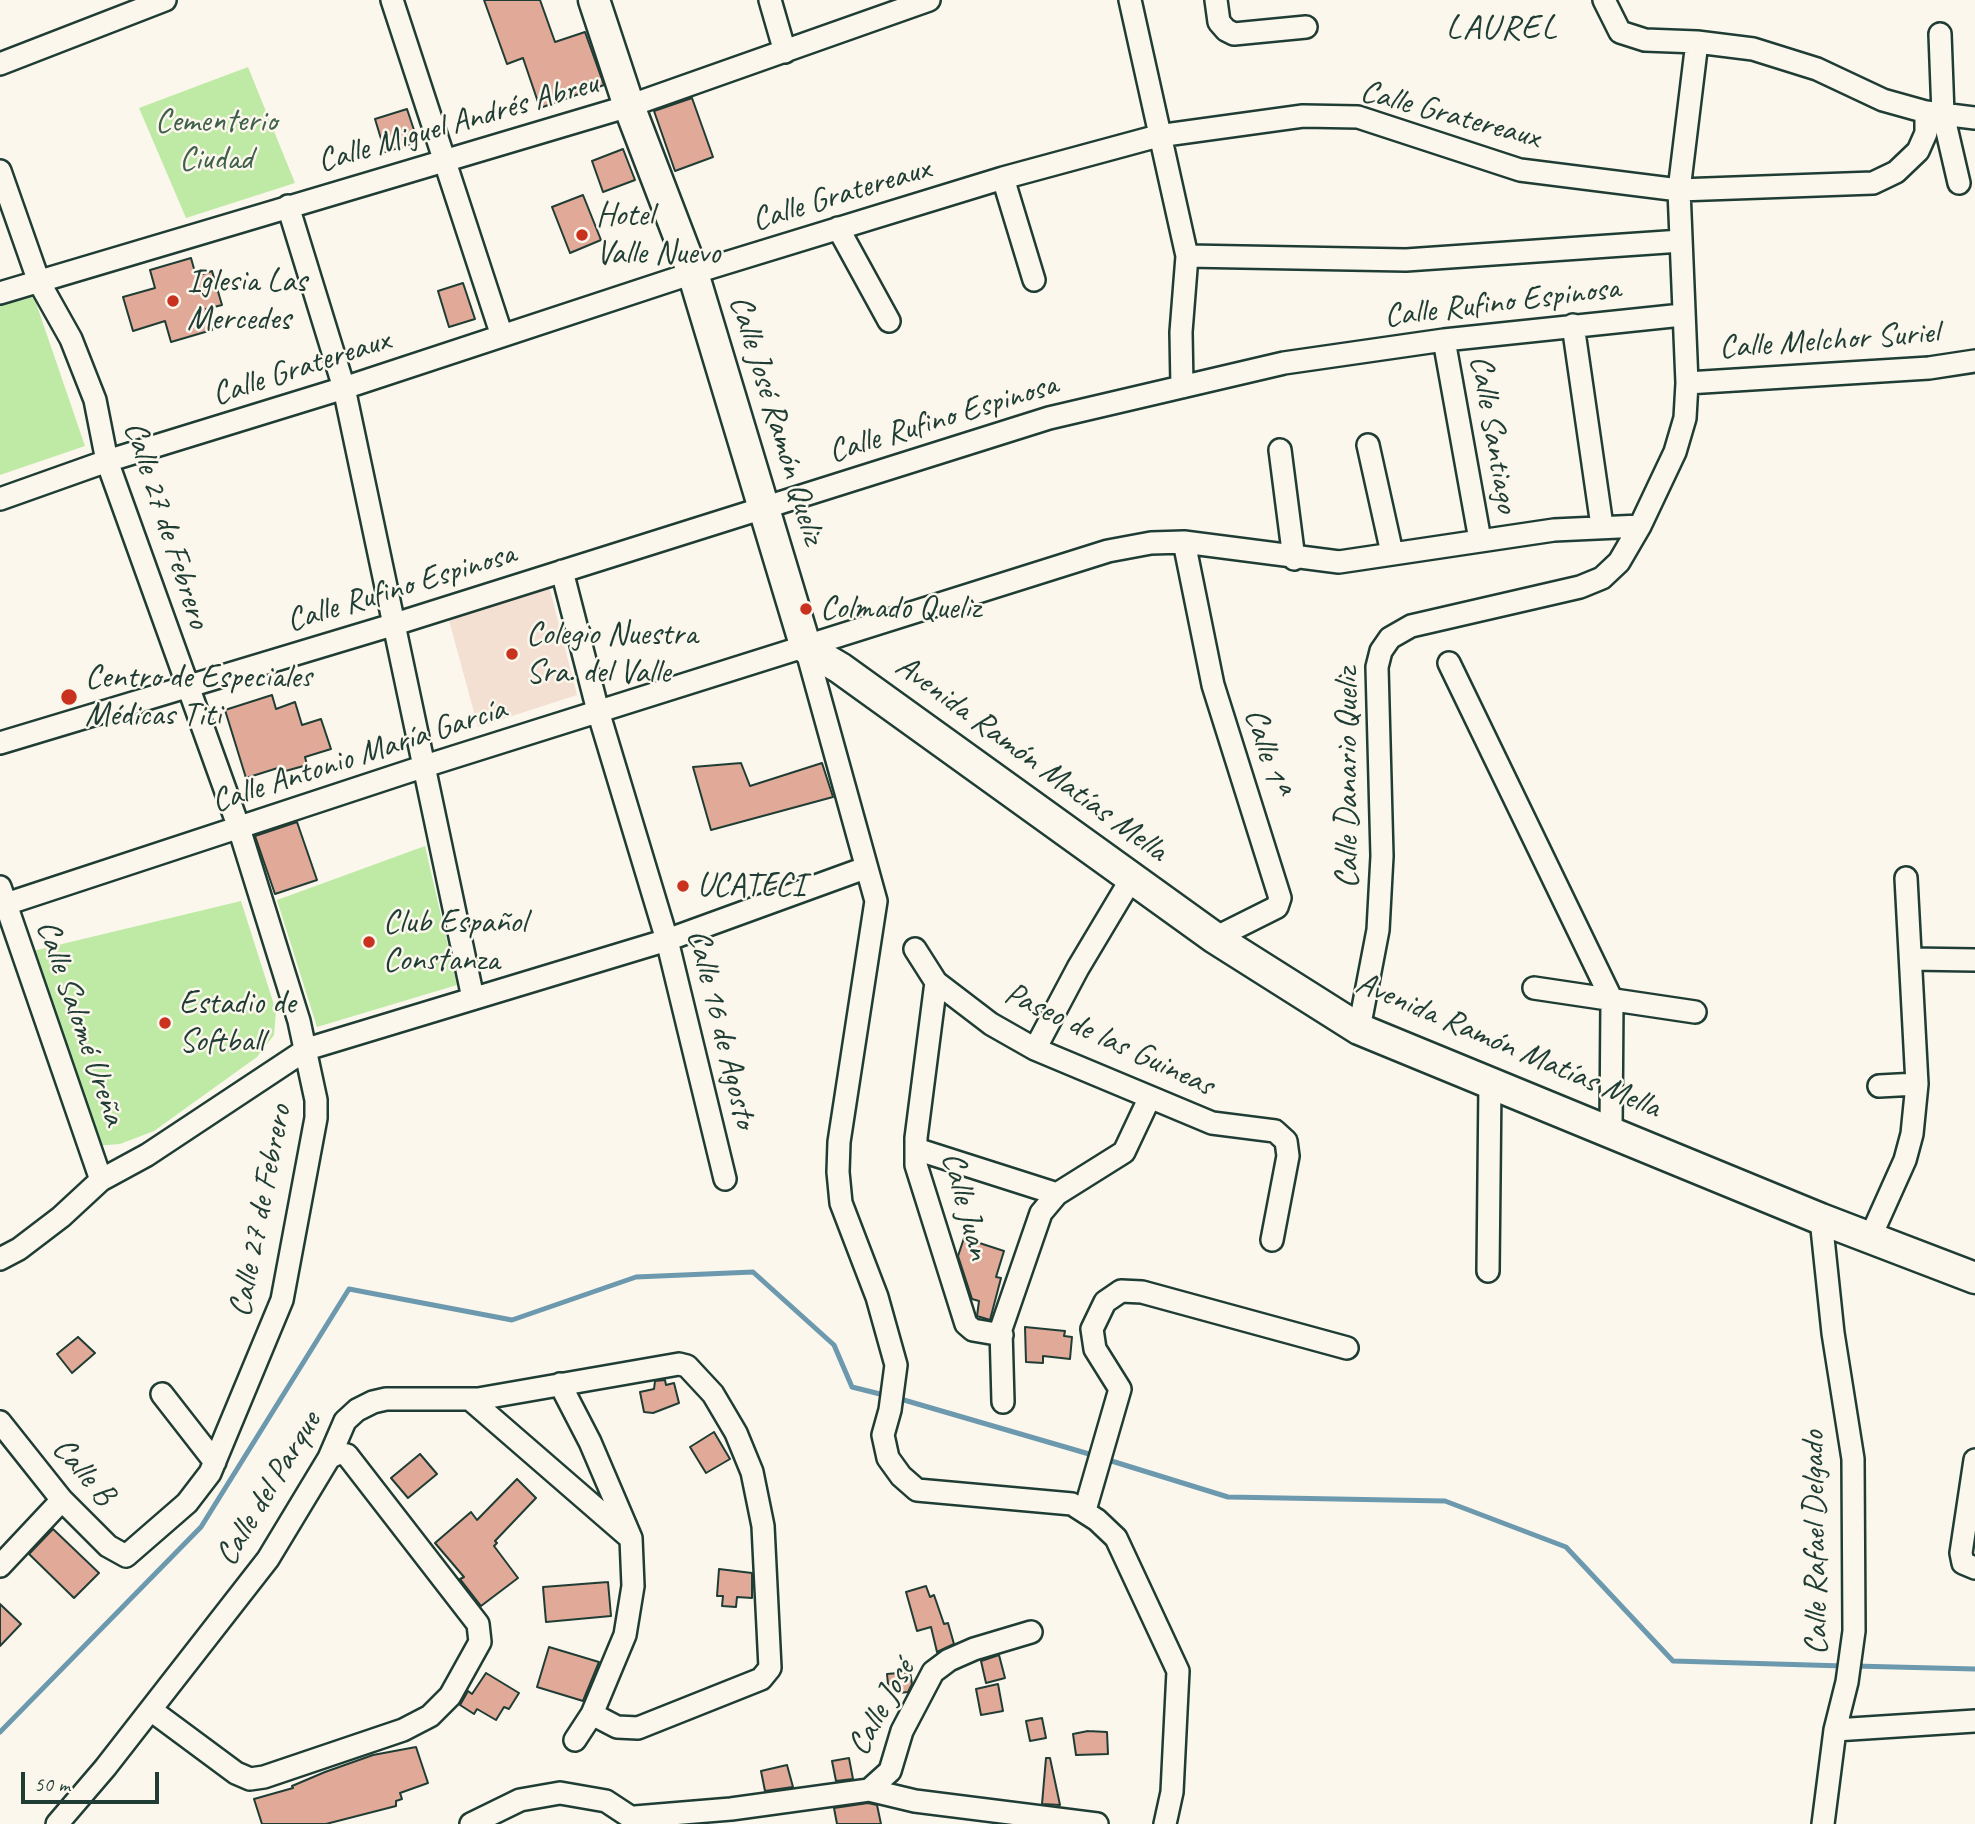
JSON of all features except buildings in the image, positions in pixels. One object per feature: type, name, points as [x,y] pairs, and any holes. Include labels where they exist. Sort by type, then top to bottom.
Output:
[{"type":"street","points":[[0,64],[165,0]]},
{"type":"street","points":[[392,0],[502,336]]},
{"type":"street","name":"Calle José Ramón Queliz","points":[[594,0],[629,106],[693,273],[806,648],[865,869]]},
{"type":"street","points":[[769,0],[785,52]]},
{"type":"street","name":"Calle Miguel Andrés Abreu","points":[[0,293],[629,106],[929,0]]},
{"type":"street","points":[[1130,0],[1158,136],[1187,256],[1181,332],[1182,387]]},
{"type":"street","points":[[1216,0],[1219,22],[1234,34],[1306,27]]},
{"type":"street","points":[[1604,0],[1620,32],[1645,40],[1697,42],[1753,49],[1817,69],[1883,100],[1934,113],[1975,118]]},
{"type":"street","points":[[1940,34],[1934,113],[1959,183]]},
{"type":"street","name":"Calle Danario Queliz","points":[[1359,1028],[1377,930],[1381,856],[1377,667],[1381,651],[1390,638],[1411,626],[1580,587],[1602,578],[1619,562],[1640,526],[1675,452],[1685,418],[1687,383],[1682,315],[1679,190],[1697,42]]},
{"type":"street","name":"Calle Gratereaux","points":[[0,499],[107,461],[344,388],[693,273],[1003,178],[1158,136],[1303,116],[1358,117],[1520,170],[1679,190],[1873,183],[1896,172],[1918,150],[1934,113]]},
{"type":"street","name":"Calle 27 de Febrero","points":[[0,171],[39,282],[72,339],[95,400],[107,461],[239,828],[307,1049],[316,1100],[316,1118],[282,1300],[215,1462],[187,1503],[126,1556]]},
{"type":"street","points":[[1003,178],[1034,280]]},
{"type":"street","points":[[288,206],[344,388],[422,767],[473,998]]},
{"type":"street","points":[[838,228],[889,321]]},
{"type":"street","points":[[1187,256],[1406,260],[1681,241]]},
{"type":"street","name":"Calle Rufino Espinosa","points":[[0,743],[392,625],[1049,418],[1284,363],[1444,340],[1682,315]]},
{"type":"street","points":[[1573,325],[1602,526]]},
{"type":"street","name":"Calle Santiago","points":[[1444,340],[1480,540]]},
{"type":"street","name":"Calle Melchor Suriel","points":[[1687,383],[1929,368],[1975,361]]},
{"type":"street","points":[[1368,445],[1392,554]]},
{"type":"street","points":[[1280,450],[1294,559]]},
{"type":"street","name":"Calle Antonio María García","points":[[2,899],[239,828],[422,767],[1108,551],[1151,542],[1184,542],[1294,559],[1339,562],[1480,540],[1602,526],[1640,526]]},
{"type":"street","name":"Calle 1ª","points":[[1184,542],[1213,685],[1280,898],[1277,907],[1215,938]]},
{"type":"street","name":"Calle 16 de Agosto","points":[[562,571],[598,711],[667,940],[725,1179]]},
{"type":"street","name":"Avenida Ramón Matías Mella","points":[[806,648],[840,668],[1133,876],[1215,938],[1359,1028],[1821,1219],[1975,1278]]},
{"type":"street","points":[[1449,663],[1612,1000],[1611,1130]]},
{"type":"street","points":[[0,1259],[19,1249],[61,1217],[101,1180],[147,1154],[307,1049],[667,940],[865,869],[876,901],[839,1142],[838,1172],[841,1203],[877,1297],[896,1365],[890,1410],[883,1435],[888,1458],[901,1476],[917,1490],[1072,1504],[1084,1510],[1116,1538],[1178,1671],[1172,1792],[1165,1824]]},
{"type":"street","points":[[1035,1049],[1078,968],[1133,876]]},
{"type":"street","points":[[1870,1238],[1905,1160],[1912,1134],[1917,1084],[1906,878]]},
{"type":"street","name":"Calle Salomé Ureña","points":[[2,899],[101,1180]]},
{"type":"street","name":"Paseo de las Guineas","points":[[915,949],[936,982],[990,1024],[1035,1049],[1149,1099],[1212,1123],[1275,1131],[1286,1141],[1287,1156],[1272,1240]]},
{"type":"street","points":[[1911,960],[1975,960]]},
{"type":"street","name":"Calle Juan","points":[[936,982],[916,1149],[920,1181],[967,1324],[973,1330],[1002,1335]]},
{"type":"street","points":[[1534,988],[1695,1013]]},
{"type":"street","points":[[1488,1271],[1490,1083]]},
{"type":"street","points":[[1879,1086],[1917,1084]]},
{"type":"street","points":[[1003,1402],[1002,1335],[1031,1236],[1041,1213],[1057,1194],[1124,1152],[1149,1099]]},
{"type":"street","points":[[916,1149],[1057,1194]]},
{"type":"street","name":"Calle Rafael Delgado","points":[[1821,1219],[1833,1333],[1853,1459],[1854,1631],[1823,1824]]},
{"type":"street","points":[[1084,1510],[1119,1389],[1095,1349],[1092,1329],[1105,1302],[1121,1291],[1142,1292],[1346,1348]]},
{"type":"street","name":"Calle del Parque","points":[[57,1824],[151,1710],[268,1559],[329,1458],[345,1421],[373,1402],[471,1400],[680,1364],[693,1370],[713,1394],[736,1433],[752,1472],[763,1526],[769,1668],[761,1679],[638,1728],[617,1727],[592,1714]]},
{"type":"street","points":[[560,1384],[590,1442],[631,1538],[633,1586],[625,1635],[592,1714],[575,1740]]},
{"type":"street","points":[[162,1394],[215,1462]]},
{"type":"street","points":[[471,1400],[631,1538]]},
{"type":"street","name":"Calle B","points":[[0,1422],[62,1500],[108,1546],[126,1556]]},
{"type":"street","points":[[151,1710],[236,1773],[250,1779],[403,1730],[430,1716],[450,1696],[480,1642],[478,1624],[347,1455],[338,1453],[329,1458]]},
{"type":"street","points":[[1975,1460],[1961,1553],[1964,1563],[1975,1568]]},
{"type":"street","points":[[0,1566],[62,1500]]},
{"type":"street","name":"Calle José","points":[[869,1790],[890,1771],[902,1731],[933,1672],[949,1660],[974,1648],[1031,1632]]},
{"type":"street","points":[[1836,1730],[1975,1721]]},
{"type":"street","points":[[471,1824],[520,1800],[560,1793],[606,1801],[638,1821],[869,1790],[915,1801],[1097,1824]]},
{"type":"shaded area","name":"Colegio Nuestra Sra. del Valle","points":[[548,582],[577,695],[478,727],[447,613]]},
{"type":"green space","name":"Cementerio Ciudad","points":[[248,67],[295,183],[186,218],[139,108]]},
{"type":"green space","points":[[34,297],[85,446],[0,475],[0,306]]},
{"type":"green space","name":"Club Español Constanza","points":[[425,846],[457,985],[317,1027],[277,900]]},
{"type":"green space","name":"Estadio de Softball","points":[[241,901],[276,1011],[274,1035],[257,1057],[154,1131],[120,1144],[95,1146],[33,951]]},
{"type":"waterway","points":[[0,1732],[201,1527],[349,1289],[512,1320],[636,1277],[753,1272],[834,1345],[852,1387],[888,1396]]},
{"type":"waterway","points":[[897,1398],[1096,1456]]},
{"type":"waterway","points":[[1105,1459],[1228,1497],[1445,1501],[1566,1547],[1673,1661],[1844,1666]]},
{"type":"waterway","points":[[1854,1666],[1975,1669]]},
{"type":"place","name":"Hotel Valle Nuevo","points":[[582,235]]},
{"type":"place","name":"Iglesia Las Mercedes","points":[[173,301]]},
{"type":"place","name":"Colmado Queliz","points":[[806,609]]},
{"type":"place","name":"Colegio Nuestra Sra. del Valle","points":[[512,654]]},
{"type":"place","name":"Centro de Especiales Médicas Titi","points":[[69,697]]},
{"type":"place","name":"UCATECI","points":[[683,886]]},
{"type":"place","name":"Club Español Constanza","points":[[369,942]]},
{"type":"place","name":"Estadio de Softball","points":[[165,1023]]},
{"type":"district","name":"LAUREL","points":[[1502,29]]}]
